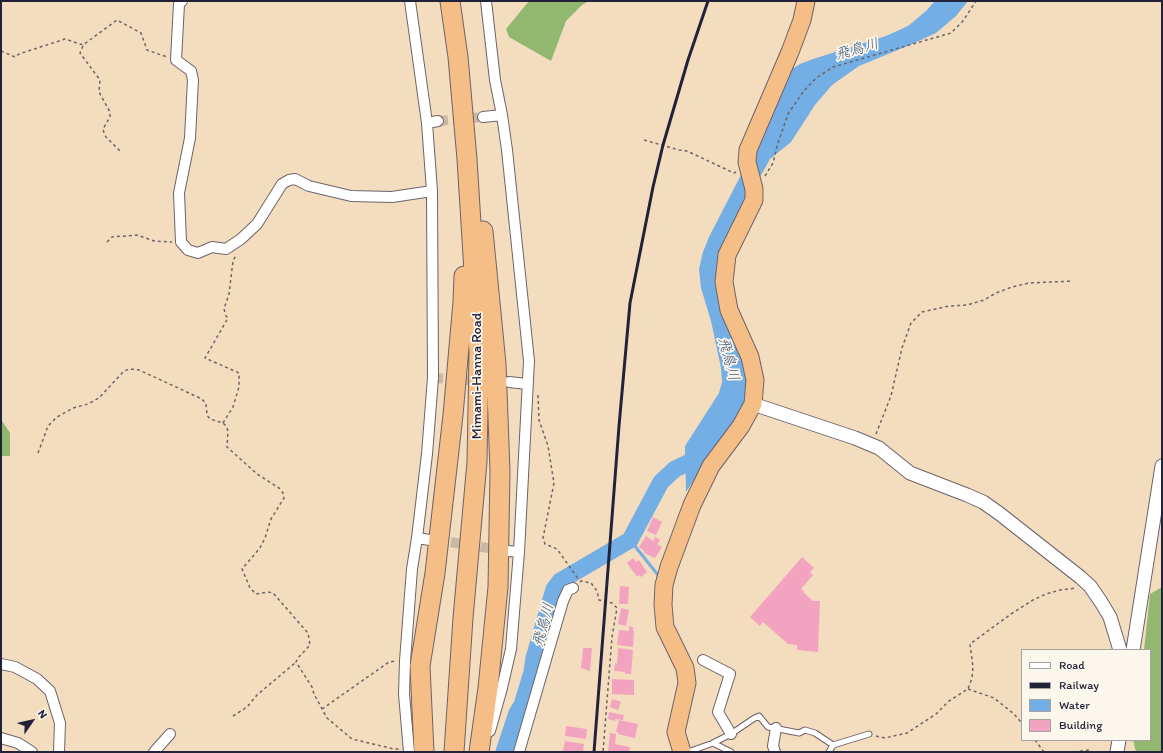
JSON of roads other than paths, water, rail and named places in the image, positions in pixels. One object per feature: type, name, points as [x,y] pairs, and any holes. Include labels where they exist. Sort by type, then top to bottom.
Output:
[{"type":"highway","name":"Mimami-Hanna Road","points":[[450,1],[471,160],[480,255],[484,351],[480,462],[460,752]]},
{"type":"highway","name":"Mimami-Hanna Road","points":[[454,752],[463,618],[477,454],[479,352],[466,70],[457,1]]},
{"type":"highway","points":[[682,752],[676,732],[687,683],[685,668],[665,627],[663,605],[664,585],[669,567],[692,505],[707,473],[741,426],[753,404],[755,380],[750,357],[729,310],[724,282],[727,255],[754,200],[754,191],[747,160],[748,150],[790,52],[802,20],[806,1]]},
{"type":"highway","points":[[414,751],[420,666],[435,573],[453,415],[463,302],[471,160]]},
{"type":"highway","points":[[471,160],[487,258],[496,364],[500,471],[498,587],[488,688],[479,752]]},
{"type":"street","points":[[182,1],[179,4],[176,60],[191,70],[193,80],[190,138],[179,194],[181,242],[188,250],[198,253],[212,247],[226,248],[241,239],[257,224],[282,184],[289,180],[295,179],[309,186],[351,196],[392,197],[432,191]]},
{"type":"street","points":[[410,1],[432,122],[432,378],[427,454],[412,569],[405,659],[404,694],[414,751]]},
{"type":"street","points":[[483,752],[502,688],[511,649],[520,552],[529,361],[502,115],[495,80],[486,1]]},
{"type":"street","points":[[483,117],[502,115]]},
{"type":"street","points":[[509,382],[527,384]]},
{"type":"street","points":[[753,404],[855,438],[879,448],[910,473],[967,494],[1000,514],[1080,576],[1090,586],[1110,617],[1120,649]]},
{"type":"street","points":[[1133,649],[1162,466]]},
{"type":"street","points":[[417,538],[430,540]]},
{"type":"street","points":[[508,551],[520,552]]},
{"type":"street","points":[[519,752],[563,601],[568,590],[576,584]]},
{"type":"street","points":[[703,660],[730,674],[718,712],[731,734]]},
{"type":"street","points":[[1,664],[15,667],[37,679],[50,691],[60,723],[59,752]]},
{"type":"street","points":[[775,752],[774,746],[776,728]]},
{"type":"street","points":[[154,752],[170,734]]},
{"type":"street","points":[[1,738],[18,743],[32,752]]},
{"type":"street","points":[[1117,752],[1119,741]]},
{"type":"lane","points":[[688,752],[713,743],[731,734],[753,718],[759,716],[768,727],[799,733],[805,730],[815,733],[833,744],[869,734]]},
{"type":"lane","points":[[713,743],[730,752]]},
{"type":"lane","points":[[829,752],[833,744]]},
{"type":"water","points":[[935,1],[968,1],[956,16],[936,33],[859,66],[832,85],[815,105],[791,142],[770,159],[745,204],[725,245],[748,368],[747,401],[686,492],[685,446],[719,393],[722,382],[721,368],[711,321],[701,288],[699,269],[703,252],[709,237],[743,171],[789,71],[800,64],[813,59],[886,36],[908,26],[926,11]]},
{"type":"waterway","name":"飛鳥川","points":[[504,752],[517,713],[522,705],[554,589],[560,581],[630,540],[661,482],[675,469],[690,462],[700,447]]},
{"type":"waterway","points":[[630,540],[658,575],[658,580]]},
{"type":"tunnel","points":[[438,121],[483,117]]},
{"type":"tunnel","points":[[433,378],[482,381]]},
{"type":"tunnel","points":[[436,540],[501,550]]},
{"type":"railway","points":[[594,752],[630,303],[653,187],[663,145],[688,60],[708,1]]}]
